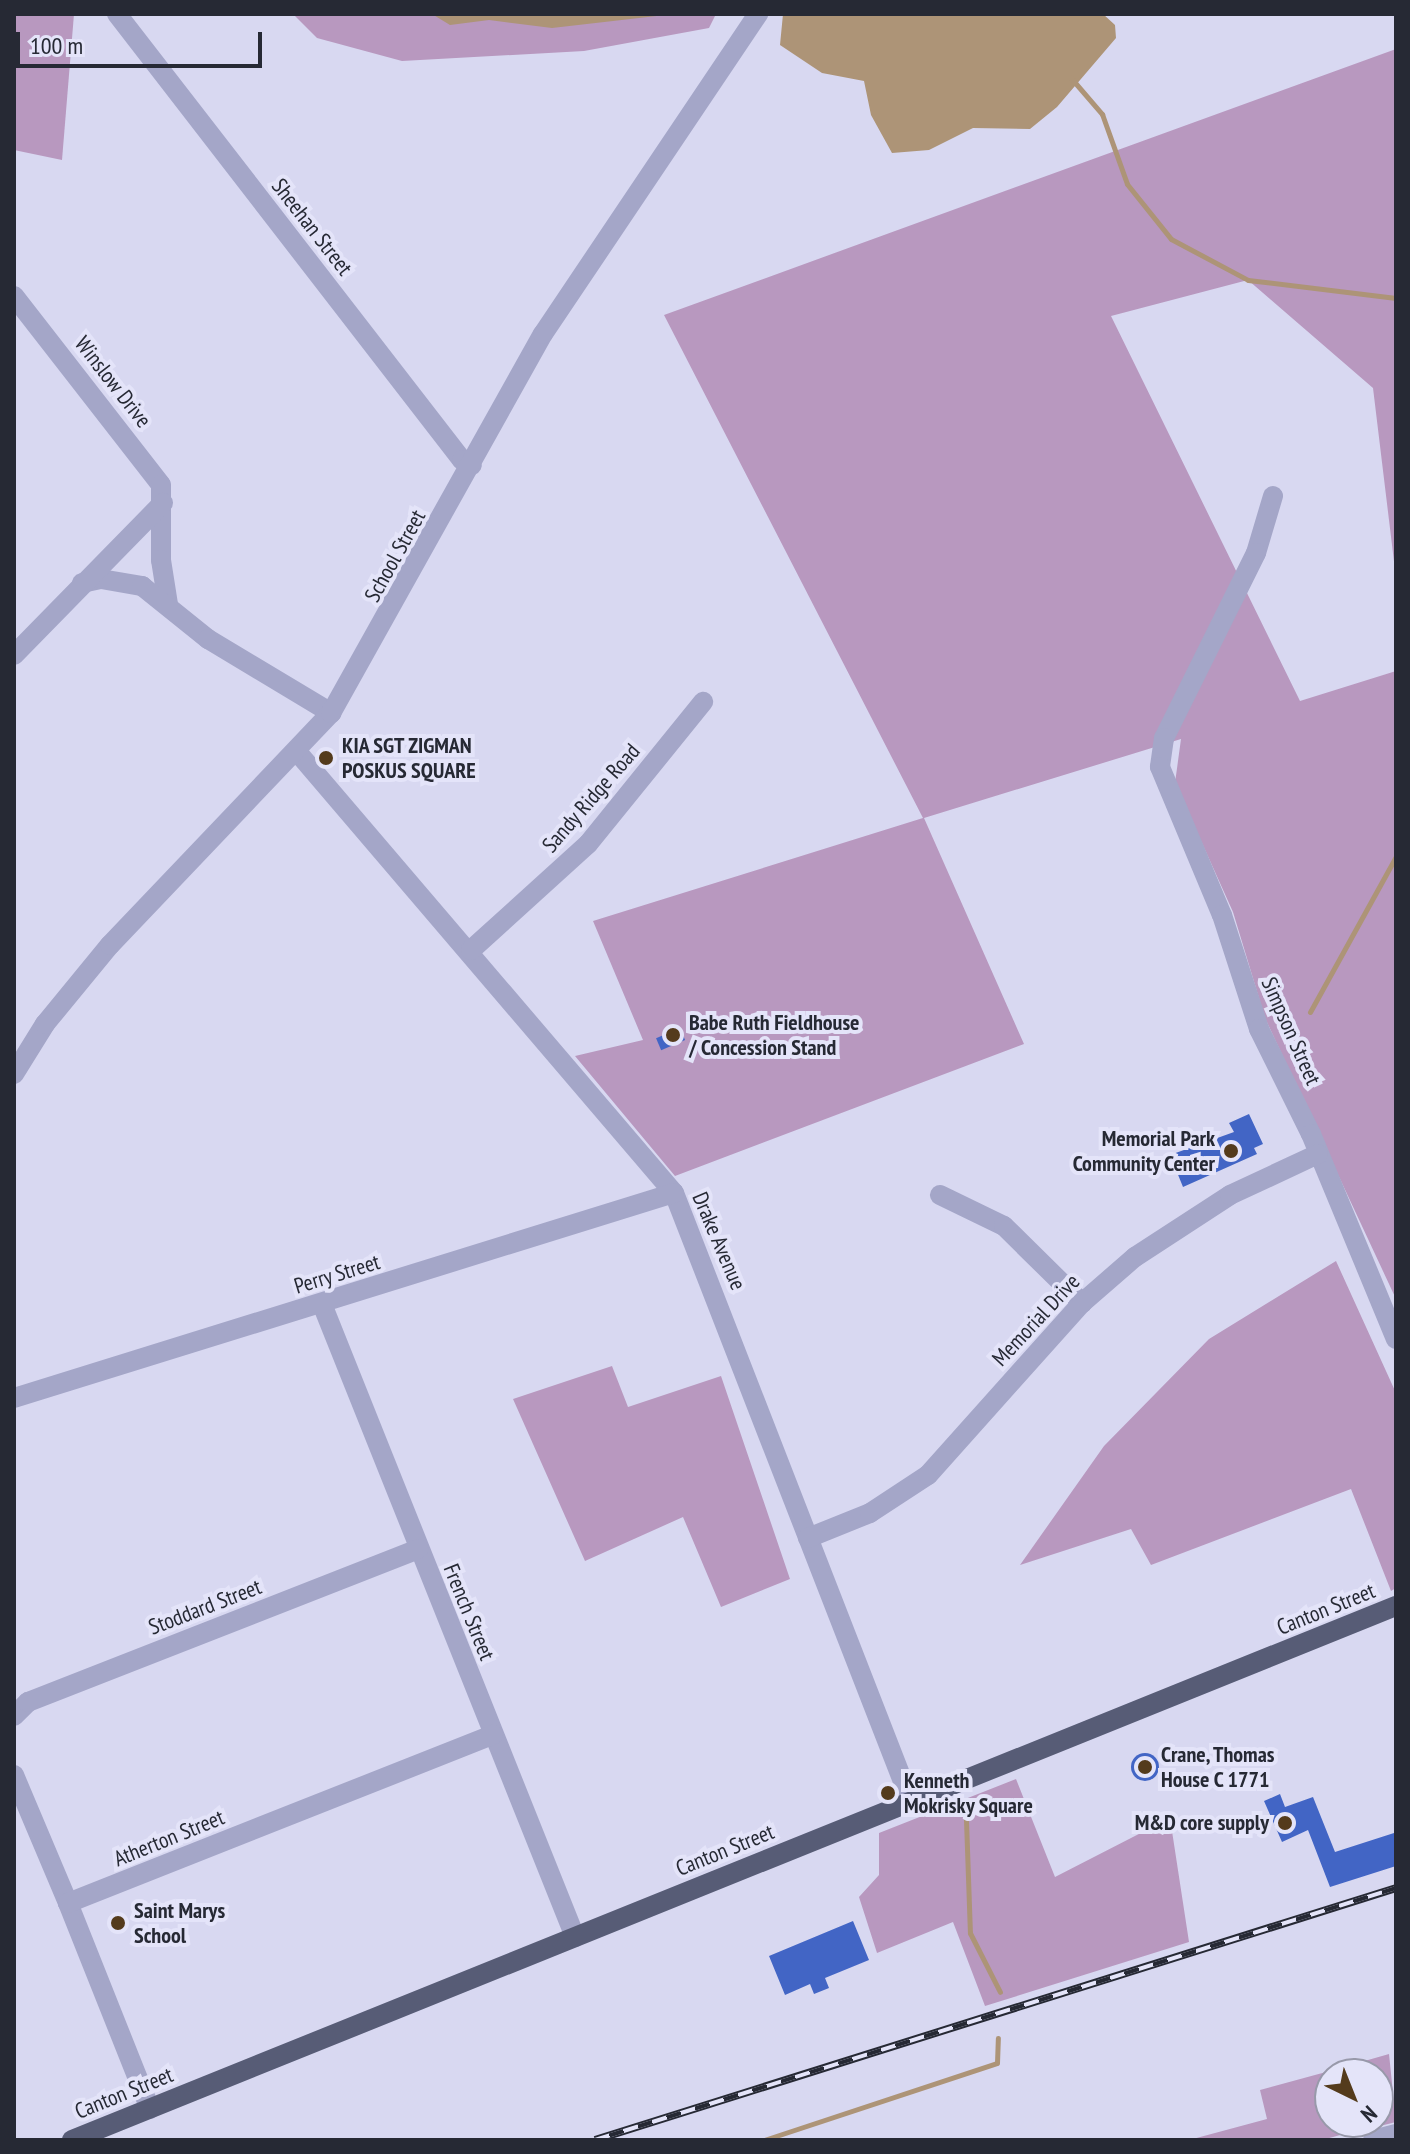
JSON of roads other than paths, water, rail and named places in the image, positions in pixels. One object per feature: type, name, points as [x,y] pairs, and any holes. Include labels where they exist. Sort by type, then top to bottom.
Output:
[{"type":"main road","name":"Canton Street","points":[[72,2140],[1396,1606]]},
{"type":"street","name":"Sheehan Street","points":[[117,14],[462,460],[472,465]]},
{"type":"street","name":"School Street","points":[[14,1074],[45,1024],[110,945],[299,754],[331,713],[579,276],[758,14]]},
{"type":"street","name":"Winslow Drive","points":[[14,296],[155,474],[163,503],[161,560],[168,604]]},
{"type":"street","name":"Simpson Street","points":[[1273,496],[1256,553],[1164,738],[1159,758],[1165,786],[1222,915],[1259,1029],[1318,1154],[1396,1339]]},
{"type":"street","points":[[14,655],[163,503]]},
{"type":"street","points":[[82,583],[122,580],[168,604],[208,639],[331,713]]},
{"type":"street","name":"Sandy Ridge Road","points":[[471,950],[588,844],[703,702]]},
{"type":"street","name":"Drake Avenue","points":[[299,754],[471,950],[674,1193],[911,1802]]},
{"type":"street","name":"Memorial Drive","points":[[808,1538],[870,1513],[928,1475],[1082,1303],[1197,1214],[1318,1154]]},
{"type":"street","name":"Perry Street","points":[[14,1398],[674,1193]]},
{"type":"street","points":[[940,1195],[1004,1226],[1082,1303]]},
{"type":"street","name":"French Street","points":[[322,1304],[575,1937]]},
{"type":"street","name":"Stoddard Street","points":[[14,1716],[28,1702],[418,1549]]},
{"type":"street","name":"Atherton Street","points":[[68,1903],[493,1735]]},
{"type":"street","points":[[14,1775],[150,2109]]},
{"type":"street","points":[[1373,2140],[1396,2134]]},
{"type":"waterway","points":[[1071,78],[1102,114],[1127,184],[1171,239],[1248,280],[1396,298]]},
{"type":"waterway","points":[[1310,1012],[1396,856]]},
{"type":"waterway","points":[[966,1820],[970,1933],[1000,1992]]},
{"type":"waterway","points":[[764,2140],[997,2063],[998,2038]]},
{"type":"railway","points":[[595,2140],[1396,1888]]},
{"type":"place","name":"KIA SGT ZIGMAN POSKUS SQUARE","points":[[326,758]]},
{"type":"place","name":"Babe Ruth Fieldhouse / Concession Stand","points":[[673,1035]]},
{"type":"place","name":"Memorial Park Community Center","points":[[1231,1151]]},
{"type":"place","name":"Crane, Thomas House C 1771","points":[[1145,1767]]},
{"type":"place","name":"Kenneth Mokrisky Square","points":[[888,1793]]},
{"type":"place","name":"M&D core supply","points":[[1285,1823]]},
{"type":"place","name":"Saint Marys School","points":[[118,1923]]}]
